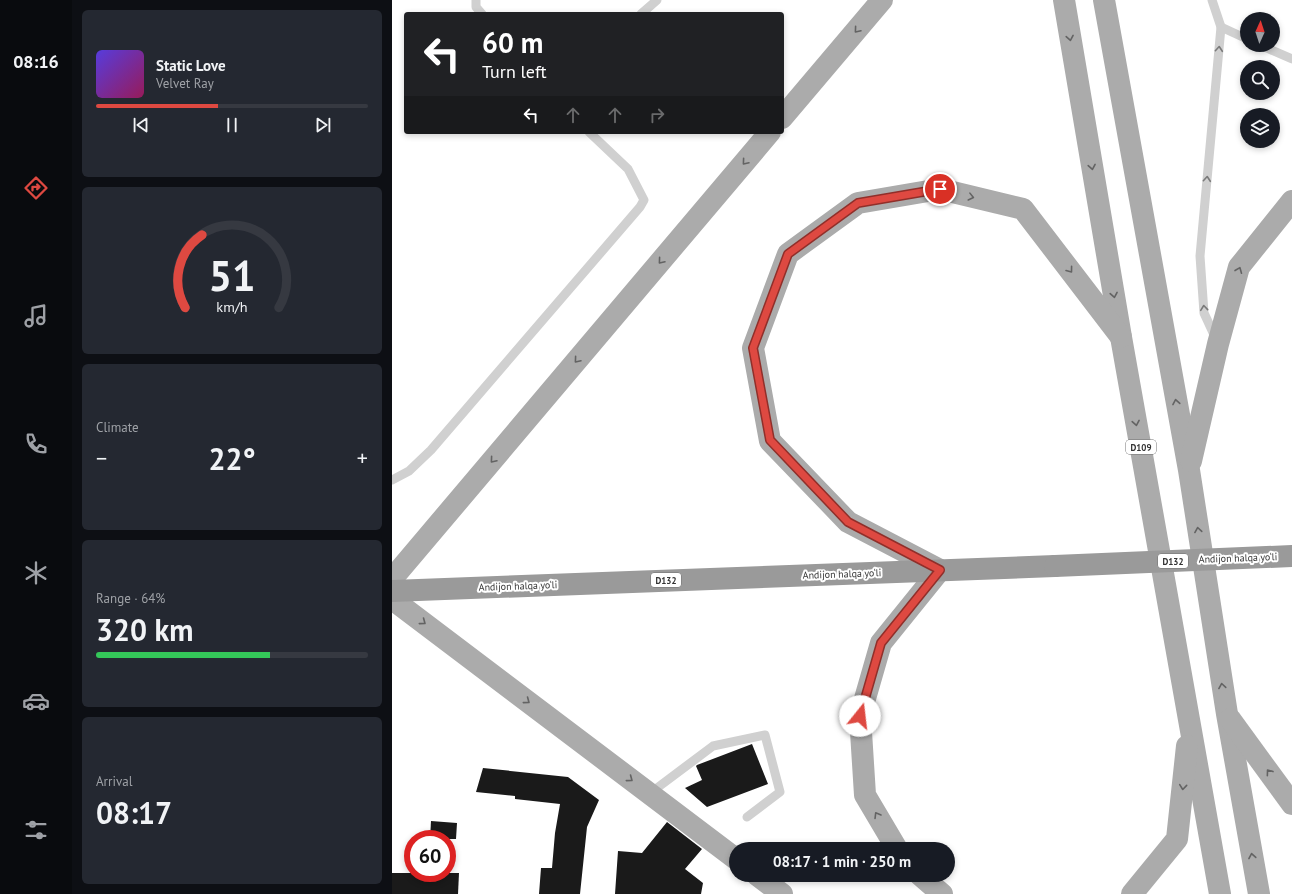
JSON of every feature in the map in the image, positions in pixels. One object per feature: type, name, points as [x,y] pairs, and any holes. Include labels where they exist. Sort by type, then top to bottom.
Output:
[{"type":"highway","name":"Andijon halqa yo‘li","points":[[392,591],[1292,556]]},
{"type":"main road","points":[[784,116],[882,0]]},
{"type":"main road","name":"D109","points":[[1064,0],[1121,337],[1220,894]]},
{"type":"main road","points":[[1104,0],[1189,470],[1226,714],[1259,894]]},
{"type":"main road","points":[[392,579],[768,134]]},
{"type":"main road","points":[[893,842],[865,795],[860,716],[881,643],[940,570],[848,522],[770,440],[753,348],[788,254],[858,203],[940,189],[1023,209],[1121,337]]},
{"type":"main road","points":[[1189,470],[1218,344],[1239,267],[1292,201]]},
{"type":"main road","points":[[392,598],[729,854]]},
{"type":"main road","points":[[1226,714],[1292,804]]},
{"type":"main road","points":[[1132,894],[1177,839],[1190,721]]},
{"type":"main road","points":[[766,882],[782,894]]},
{"type":"main road","points":[[928,882],[942,894]]},
{"type":"lane","points":[[476,0],[476,7],[480,12]]},
{"type":"lane","points":[[643,12],[657,0]]},
{"type":"lane","points":[[1212,0],[1220,27],[1200,256],[1204,313],[1218,344]]},
{"type":"lane","points":[[1220,27],[1240,36]]},
{"type":"lane","points":[[1276,52],[1292,59]]},
{"type":"lane","points":[[392,480],[409,471],[431,450],[640,207],[644,200],[628,169],[591,134]]},
{"type":"lane","points":[[649,794],[713,746],[765,735],[780,792],[747,817]]},
{"type":"building","points":[[752,744],[768,784],[707,807],[685,788],[702,780],[696,766],[697,765]]},
{"type":"building","points":[[483,768],[568,777],[599,800],[587,827],[580,894],[539,894],[541,868],[552,868],[555,833],[560,804],[515,799],[515,796],[476,792]]},
{"type":"building","points":[[431,821],[457,823],[456,839],[456,830],[430,830]]},
{"type":"building","points":[[667,822],[702,849],[685,869],[703,883],[701,894],[615,894],[618,851],[642,853]]},
{"type":"building","points":[[392,873],[404,873],[404,882],[456,882],[456,873],[459,873],[458,894],[392,894]]},
{"type":"route","points":[[860,716],[881,643],[940,570],[848,522],[770,440],[753,348],[788,254],[858,203],[940,189]]}]
